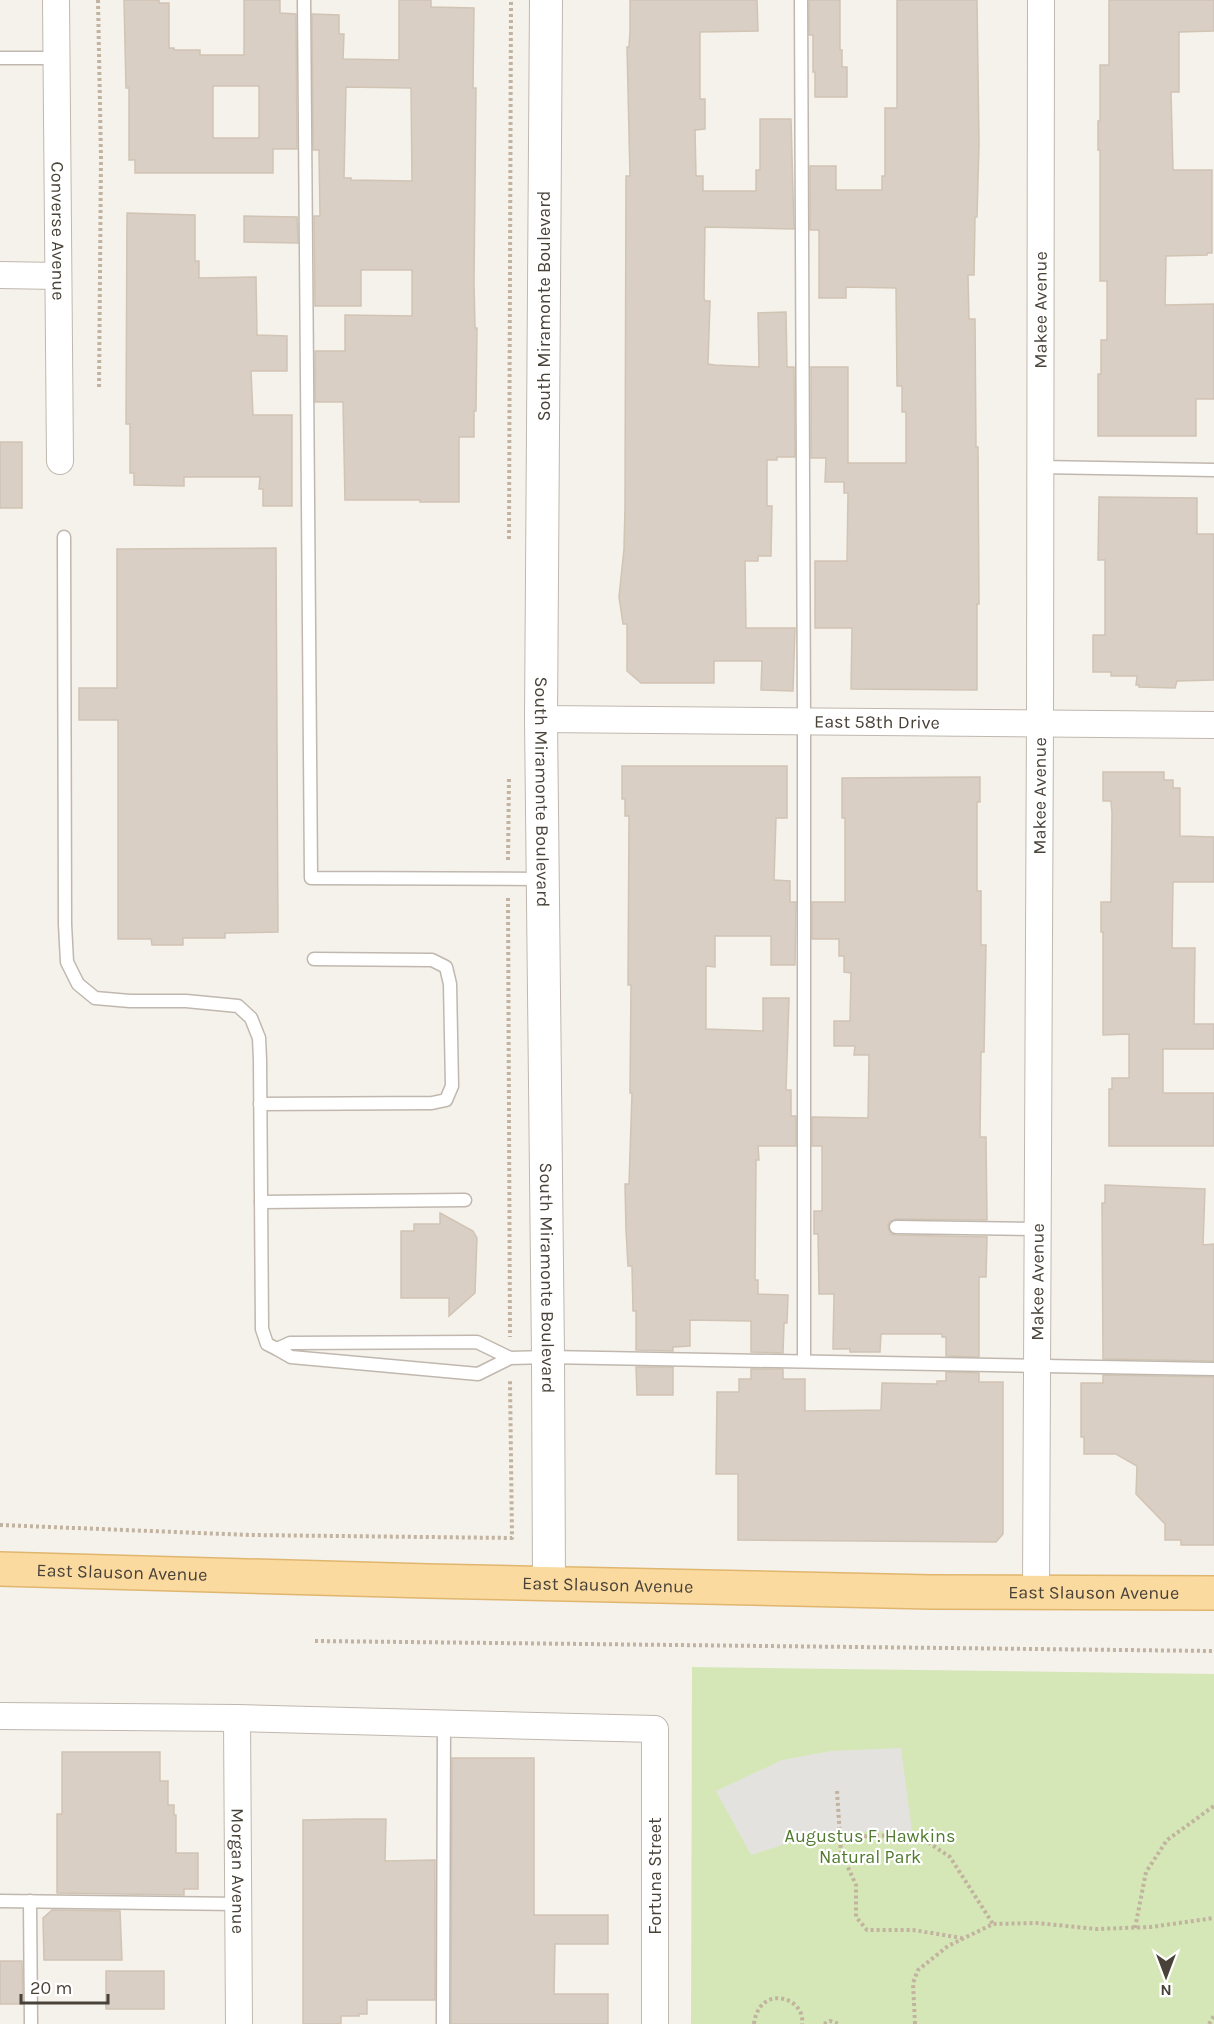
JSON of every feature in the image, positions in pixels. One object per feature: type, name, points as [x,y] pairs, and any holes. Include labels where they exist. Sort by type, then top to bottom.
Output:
[{"type":"main road","name":"East Slauson Avenue","points":[[0,1569],[931,1592],[1214,1593]]},
{"type":"street","name":"Converse Avenue","points":[[56,0],[60,461]]},
{"type":"street","name":"South Miramonte Boulevard","points":[[546,0],[541,718],[549,1584]]},
{"type":"street","name":"Makee Avenue","points":[[1036,1592],[1041,0]]},
{"type":"street","points":[[0,275],[58,276]]},
{"type":"street","name":"East 58th Drive","points":[[541,718],[1040,722],[1214,726]]},
{"type":"street","points":[[0,1580],[55,1570]]},
{"type":"street","points":[[0,1716],[237,1718],[444,1724]]},
{"type":"street","name":"Morgan Avenue","points":[[237,1718],[239,2024]]},
{"type":"street","name":"Fortuna Street","points":[[444,1724],[655,1729],[655,2024]]},
{"type":"lane","points":[[304,0],[311,878],[543,879]]},
{"type":"lane","points":[[801,0],[804,1361]]},
{"type":"lane","points":[[0,58],[56,58]]},
{"type":"lane","points":[[1040,467],[1214,470]]},
{"type":"lane","points":[[64,537],[67,962],[78,984],[95,998],[130,1001],[186,1001],[238,1006],[251,1018],[259,1038],[262,1329],[267,1344],[291,1357],[478,1374],[510,1358],[548,1357],[1214,1369]]},
{"type":"lane","points":[[260,1104],[432,1103],[446,1100],[452,1086],[450,984],[446,967],[432,960],[314,959]]},
{"type":"lane","points":[[261,1202],[465,1200]]},
{"type":"lane","points":[[896,1227],[1038,1229]]},
{"type":"lane","points":[[277,1349],[290,1343],[477,1342],[510,1358]]},
{"type":"lane","points":[[443,2024],[444,1724]]},
{"type":"lane","points":[[0,1901],[238,1904]]},
{"type":"lane","points":[[30,1901],[31,2024]]},
{"type":"path","points":[[99,0],[101,158],[99,390]]},
{"type":"path","points":[[315,1641],[1214,1651]]},
{"type":"path","points":[[837,1791],[841,1852],[856,1885],[856,1917],[867,1930],[913,1930],[963,1938]]},
{"type":"path","points":[[1135,1928],[1146,1872],[1167,1840],[1214,1806]]},
{"type":"path","points":[[840,1837],[904,1835],[920,1837],[950,1857],[993,1924]]},
{"type":"path","points":[[915,2024],[913,1983],[918,1970],[948,1946],[993,1924],[1037,1923],[1096,1929],[1135,1928],[1214,1918]]},
{"type":"path","points":[[754,2024],[760,2005],[771,1998],[790,2000],[801,2011],[802,2024]]},
{"type":"path","points":[[1209,2024],[1214,2016]]},
{"type":"path","points":[[825,2024],[830,2022],[839,2024]]},
{"type":"green space","name":"Augustus F. Hawkins Natural Park","points":[[692,1667],[1214,1674],[1214,2024],[691,2024]]},
{"type":"shaded area","points":[[901,1748],[912,1831],[822,1832],[751,1855],[716,1791],[782,1760],[831,1751]]},
{"type":"building","points":[[124,0],[159,0],[159,3],[169,3],[169,48],[200,50],[200,55],[244,55],[244,0],[280,0],[280,13],[296,14],[297,149],[273,149],[273,173],[135,173],[135,160],[129,160],[129,88],[126,88]],"holes":[[[213,86],[259,86],[259,138],[213,138]]]},
{"type":"building","points":[[399,0],[431,0],[431,7],[474,8],[476,411],[474,411],[474,437],[459,437],[459,502],[345,500],[343,402],[315,402],[315,351],[345,351],[345,315],[412,316],[412,270],[361,270],[361,306],[315,306],[314,216],[320,216],[319,150],[313,150],[312,14],[339,15],[339,34],[344,34],[343,59],[399,60]],"holes":[[[346,87],[411,88],[412,181],[344,178]]]},
{"type":"building","points":[[630,0],[757,0],[758,31],[700,32],[700,99],[705,99],[705,129],[695,130],[696,176],[703,176],[703,191],[756,191],[756,170],[760,170],[760,119],[791,119],[794,229],[705,227],[704,298],[705,301],[710,301],[708,364],[759,367],[758,313],[786,312],[787,367],[794,367],[795,457],[777,457],[777,460],[767,460],[767,506],[772,506],[771,556],[758,556],[758,561],[745,561],[746,628],[795,628],[793,691],[761,690],[762,661],[714,661],[714,683],[641,683],[627,671],[627,624],[623,624],[619,597],[625,507],[626,176],[630,176],[627,47],[629,47],[630,32]]},
{"type":"building","points":[[809,0],[840,0],[840,50],[842,50],[842,67],[847,67],[847,97],[815,97],[813,35],[809,35]]},
{"type":"building","points":[[897,0],[977,0],[979,144],[977,217],[975,217],[974,275],[968,275],[969,319],[975,319],[976,447],[978,447],[977,690],[851,689],[852,628],[815,628],[815,561],[847,561],[848,493],[844,493],[844,482],[825,482],[826,458],[811,458],[811,367],[848,367],[848,463],[906,463],[906,412],[902,412],[902,386],[897,386],[896,288],[846,287],[846,298],[819,298],[819,230],[810,230],[810,166],[836,166],[836,190],[882,190],[882,176],[885,176],[885,108],[897,108]]},
{"type":"building","points":[[1109,0],[1214,0],[1214,31],[1179,32],[1179,92],[1171,92],[1173,170],[1212,170],[1212,253],[1166,256],[1165,305],[1214,304],[1214,399],[1196,399],[1196,436],[1098,436],[1098,374],[1101,374],[1101,340],[1107,340],[1107,281],[1100,281],[1098,121],[1100,121],[1100,65],[1109,65]]},
{"type":"building","points":[[127,213],[195,215],[195,261],[199,261],[199,278],[256,277],[257,335],[287,336],[287,371],[251,371],[253,415],[292,415],[292,506],[263,506],[263,489],[259,489],[260,477],[184,477],[184,486],[134,485],[134,473],[130,473],[130,424],[126,424]]},
{"type":"building","points":[[244,216],[297,217],[298,243],[244,242]]},
{"type":"building","points":[[0,442],[22,442],[22,508],[0,508]]},
{"type":"building","points":[[1099,497],[1197,498],[1197,534],[1214,534],[1214,680],[1177,681],[1175,688],[1139,687],[1136,685],[1137,676],[1111,676],[1111,672],[1093,672],[1093,635],[1105,635],[1105,560],[1098,560]]},
{"type":"building","points":[[276,548],[278,932],[225,933],[225,938],[183,938],[183,945],[152,945],[151,939],[118,939],[118,720],[79,720],[79,688],[117,688],[117,549]]},
{"type":"building","points":[[622,766],[787,766],[787,818],[776,818],[774,880],[790,881],[790,902],[796,902],[795,965],[771,965],[771,936],[715,936],[715,967],[706,966],[706,1029],[763,1031],[763,998],[789,998],[786,1090],[791,1090],[791,1116],[796,1116],[796,1146],[758,1146],[759,1160],[756,1160],[755,1280],[758,1280],[758,1294],[788,1295],[783,1353],[751,1352],[751,1321],[690,1320],[690,1346],[673,1347],[673,1351],[636,1350],[636,1311],[633,1311],[632,1266],[628,1266],[626,1230],[625,1184],[629,1184],[632,1093],[630,1093],[631,985],[628,985],[629,816],[625,816],[625,799],[622,799]]},
{"type":"building","points":[[1103,772],[1164,772],[1164,780],[1173,780],[1173,788],[1180,788],[1180,836],[1214,837],[1214,882],[1173,882],[1172,948],[1195,948],[1194,1024],[1214,1024],[1214,1049],[1163,1049],[1163,1093],[1214,1093],[1214,1146],[1109,1146],[1109,1089],[1112,1089],[1112,1078],[1129,1078],[1129,1034],[1103,1035],[1101,902],[1111,902],[1112,813],[1111,801],[1103,801]]},
{"type":"building","points":[[980,777],[980,802],[977,802],[977,891],[981,891],[981,945],[986,945],[980,1137],[986,1137],[987,1220],[896,1219],[889,1222],[888,1227],[891,1234],[896,1235],[987,1237],[986,1277],[979,1277],[979,1357],[946,1356],[946,1337],[942,1337],[942,1334],[881,1334],[880,1352],[850,1352],[850,1349],[833,1349],[834,1294],[819,1294],[818,1234],[814,1234],[814,1211],[822,1211],[822,1146],[812,1146],[812,1117],[868,1118],[869,1055],[854,1055],[855,1046],[834,1046],[834,1021],[850,1021],[851,973],[844,972],[844,956],[839,956],[839,939],[812,939],[812,902],[845,902],[845,818],[842,818],[842,778]]},
{"type":"building","points":[[1105,1185],[1205,1189],[1203,1245],[1214,1244],[1214,1361],[1103,1359],[1102,1203],[1105,1203]]},
{"type":"building","points":[[440,1213],[473,1231],[477,1238],[475,1293],[449,1316],[449,1298],[401,1298],[401,1231],[414,1231],[414,1224],[440,1224]]},
{"type":"building","points":[[636,1367],[673,1367],[673,1395],[637,1395]]},
{"type":"building","points":[[751,1369],[783,1369],[783,1379],[805,1379],[805,1411],[881,1410],[882,1383],[937,1384],[937,1381],[946,1381],[946,1372],[979,1373],[979,1382],[1003,1382],[1003,1534],[996,1542],[738,1540],[738,1474],[716,1474],[717,1392],[739,1392],[739,1379],[751,1379]]},
{"type":"building","points":[[1103,1375],[1214,1377],[1214,1545],[1181,1545],[1181,1540],[1165,1540],[1165,1524],[1136,1494],[1137,1466],[1116,1454],[1084,1454],[1084,1437],[1081,1437],[1081,1383],[1103,1383]]},
{"type":"building","points":[[62,1752],[160,1752],[160,1781],[168,1781],[168,1805],[174,1805],[174,1815],[176,1815],[176,1853],[198,1853],[198,1889],[184,1889],[184,1895],[57,1893],[57,1814],[62,1814]]},
{"type":"building","points":[[452,1758],[534,1758],[534,1915],[608,1915],[608,1944],[555,1944],[554,1994],[608,1994],[608,2024],[451,2024]]},
{"type":"building","points":[[386,1819],[385,1861],[435,1860],[435,2000],[367,2000],[367,2014],[341,2016],[341,2024],[303,2024],[303,1820]]},
{"type":"building","points":[[52,1910],[120,1911],[122,1960],[44,1960],[43,1918]]},
{"type":"building","points":[[0,1961],[22,1961],[23,2004],[0,2004]]},
{"type":"building","points":[[106,1971],[164,1971],[164,2009],[106,2009]]}]
